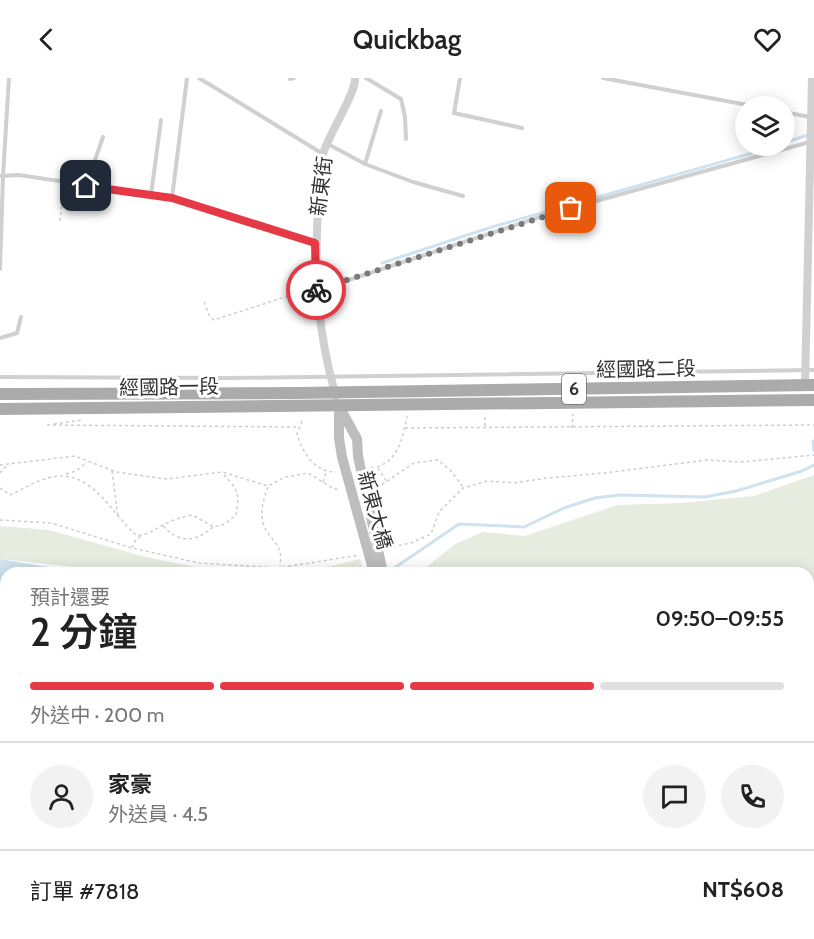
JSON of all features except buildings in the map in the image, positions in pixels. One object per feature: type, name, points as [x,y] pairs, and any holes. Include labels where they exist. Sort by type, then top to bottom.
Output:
[{"type":"main road","name":"經國路二段","points":[[334,391],[810,385]]},
{"type":"main road","name":"經國路一段","points":[[0,394],[334,391]]},
{"type":"main road","name":"經國路二段","points":[[339,406],[814,400]]},
{"type":"main road","name":"經國路一段","points":[[0,409],[339,406]]},
{"type":"street","name":"新東街","points":[[339,406],[331,376],[316,289],[315,243],[323,154],[351,96],[356,83],[355,78]]},
{"type":"street","points":[[810,385],[813,78]]},
{"type":"street","name":"新東大橋","points":[[339,406],[357,439],[358,456],[383,567]]},
{"type":"street","name":"新東大橋","points":[[339,406],[339,438],[342,457],[372,567]]},
{"type":"lane","points":[[0,269],[1,176],[9,78]]},
{"type":"lane","points":[[172,198],[187,78]]},
{"type":"lane","points":[[199,78],[323,154]]},
{"type":"lane","points":[[366,78],[400,99],[405,117],[405,139]]},
{"type":"lane","points":[[460,78],[454,113],[522,128]]},
{"type":"lane","points":[[603,78],[735,103]]},
{"type":"lane","points":[[365,164],[381,111]]},
{"type":"lane","points":[[795,114],[812,118]]},
{"type":"lane","points":[[151,195],[161,120]]},
{"type":"lane","points":[[0,132],[6,133]]},
{"type":"lane","points":[[86,186],[103,136]]},
{"type":"lane","points":[[316,289],[394,266],[549,213],[813,141]]},
{"type":"lane","points":[[327,143],[365,164],[413,182],[463,196]]},
{"type":"lane","points":[[1,176],[19,175],[172,198],[315,243]]},
{"type":"lane","points":[[0,338],[17,333],[21,317]]},
{"type":"lane","points":[[0,377],[228,378],[810,369]]},
{"type":"path","points":[[60,221],[63,182]]},
{"type":"path","points":[[204,302],[209,315],[214,320],[316,289]]},
{"type":"path","points":[[485,412],[485,428]]},
{"type":"path","points":[[572,428],[573,414]]},
{"type":"path","points":[[90,425],[90,418],[47,425],[299,427]]},
{"type":"path","points":[[405,428],[814,425]]},
{"type":"path","points":[[382,549],[411,543],[431,534],[439,512],[463,488],[487,481],[514,483],[707,460],[741,462],[814,455]]},
{"type":"path","points":[[0,465],[75,456],[112,470],[165,479],[222,472],[268,486]]},
{"type":"path","points":[[378,488],[414,463],[438,460],[451,471],[463,488]]},
{"type":"path","points":[[0,488],[10,495],[46,478],[76,471],[88,461]]},
{"type":"path","points":[[0,473],[8,464]]},
{"type":"path","points":[[378,468],[387,482]]},
{"type":"path","points":[[112,470],[118,518]]},
{"type":"path","points":[[163,525],[172,536],[190,539],[202,536],[214,527],[225,524],[236,515],[239,496],[236,488],[222,472]]},
{"type":"path","points":[[323,482],[326,472]]},
{"type":"path","points":[[279,567],[281,556],[276,542],[265,529],[261,507],[268,486],[285,477],[308,473],[334,489],[345,489]]},
{"type":"path","points":[[65,474],[88,483],[136,535],[148,535],[163,525],[192,515],[214,527]]},
{"type":"path","points":[[0,520],[51,523],[132,548],[199,563],[263,567]]},
{"type":"path","points":[[132,548],[141,535]]},
{"type":"path","points":[[285,567],[362,554]]},
{"type":"shaded area","points":[[814,475],[814,567],[426,567],[455,544],[483,532],[525,536],[618,505],[680,503],[754,496]]},
{"type":"shaded area","points":[[0,526],[49,530],[142,556],[195,567],[73,567],[0,559]]},
{"type":"shaded area","points":[[360,559],[362,567],[327,567]]},
{"type":"water","points":[[0,559],[48,567],[0,567]]},
{"type":"waterway","points":[[795,139],[808,135]]},
{"type":"waterway","points":[[382,263],[492,227],[742,156]]},
{"type":"waterway","points":[[813,441],[814,451]]},
{"type":"waterway","points":[[396,567],[459,524],[524,527],[564,508],[595,498],[620,495],[705,497],[736,491],[802,471],[814,465]]},
{"type":"way so far","points":[[316,290],[549,213],[571,208]]},
{"type":"route","points":[[86,186],[172,198],[315,243],[316,290]]}]
